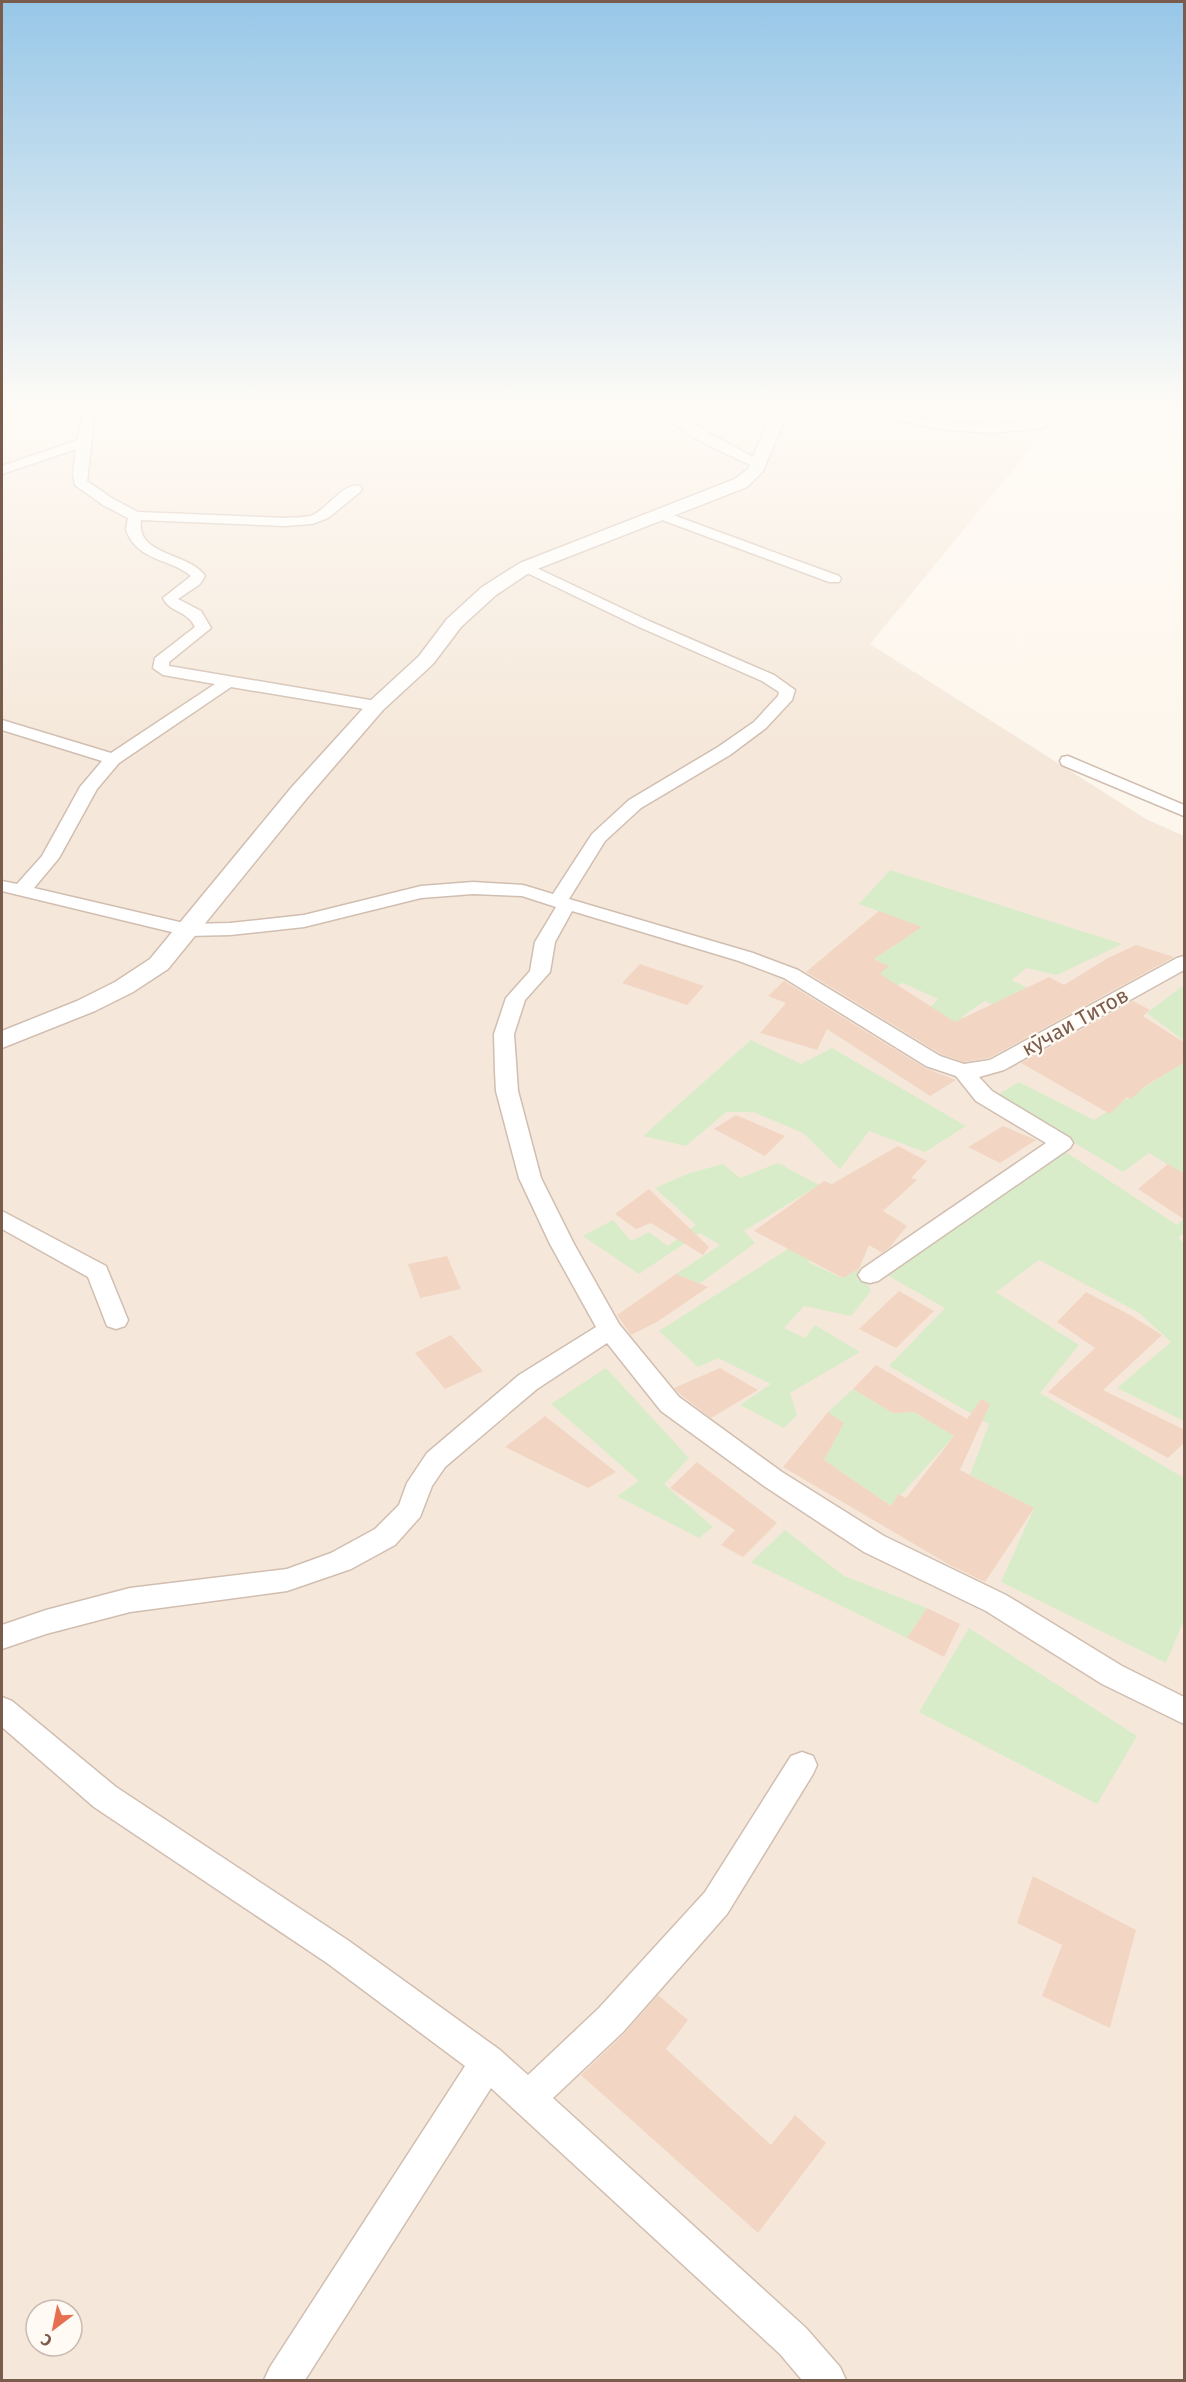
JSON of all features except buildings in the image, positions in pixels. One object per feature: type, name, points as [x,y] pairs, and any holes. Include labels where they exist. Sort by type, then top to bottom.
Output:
[{"type":"street","points":[[134,521],[133,532],[139,542],[153,552],[195,571],[198,576],[195,581],[171,598],[172,602],[196,614],[203,628],[161,661],[161,668],[169,672],[376,706]]},
{"type":"street","points":[[264,521],[296,521]]},
{"type":"street","points":[[2,1040],[86,1006],[124,987],[159,964],[299,794],[376,706],[426,660],[454,623],[489,591],[526,567],[646,521]]},
{"type":"street","points":[[679,521],[834,579]]},
{"type":"street","points":[[526,567],[644,624],[768,678],[787,690],[786,697],[760,725],[724,751],[635,804],[598,838],[562,902],[545,942],[540,972],[516,998],[504,1034],[507,1091],[530,1178],[562,1244],[610,1330],[670,1404],[773,1479],[874,1544],[996,1602],[1112,1675],[1185,1711]]},
{"type":"street","points":[[22,890],[50,858],[89,787],[113,759],[191,709],[228,682]]},
{"type":"street","points":[[2,725],[113,759]]},
{"type":"street","points":[[1068,761],[1185,811]]},
{"type":"street","points":[[2,886],[188,930],[230,929],[304,921],[421,892],[473,888],[523,891],[746,957],[791,974],[933,1060],[963,1071],[984,1096],[1062,1143],[870,1275]]},
{"type":"street","name":"кӯчаи Титов","points":[[963,1071],[980,1070],[998,1065],[1185,962]]},
{"type":"street","points":[[2,1219],[99,1272],[116,1320]]},
{"type":"street","points":[[2,1637],[46,1622],[130,1600],[286,1580],[341,1561],[385,1537],[411,1509],[420,1483],[436,1460],[528,1382],[610,1330]]},
{"type":"street","points":[[2,1710],[105,1797],[338,1952],[488,2062],[793,2341],[827,2380]]},
{"type":"street","points":[[528,2098],[611,2019],[716,1903],[802,1766]]},
{"type":"street","points":[[283,2380],[488,2062]]},
{"type":"shaded area","points":[[2,521],[971,521],[870,644],[1146,819],[1184,836],[1184,2380],[2,2380]]},
{"type":"green space","points":[[890,870],[1122,944],[1057,975],[1026,968],[1012,980],[1031,990],[1015,1015],[985,1001],[961,1017],[995,1034],[914,1024],[938,999],[903,983],[885,990],[869,983],[888,966],[874,959],[921,927],[859,904]]},
{"type":"green space","points":[[1184,985],[1184,1041],[1147,1013]]},
{"type":"green space","points":[[751,1040],[801,1064],[832,1048],[966,1126],[925,1152],[869,1131],[840,1169],[803,1133],[753,1112],[726,1112],[686,1146],[643,1136]]},
{"type":"green space","points":[[1184,1062],[1184,1174],[1149,1153],[1123,1172],[996,1096],[1019,1082],[1094,1120]]},
{"type":"green space","points":[[1064,1151],[1177,1225],[1184,1218],[1184,1233],[1178,1238],[1184,1243],[1184,1421],[1117,1388],[1171,1342],[1138,1312],[1039,1260],[996,1292],[1079,1345],[1040,1393],[1184,1478],[1184,1620],[1166,1663],[1001,1582],[1034,1508],[970,1475],[989,1424],[889,1366],[945,1308],[887,1275]]},
{"type":"green space","points":[[778,1163],[819,1185],[744,1231],[755,1243],[699,1284],[676,1274],[720,1245],[700,1233],[639,1274],[583,1236],[613,1220],[631,1241],[649,1232],[668,1246],[696,1225],[655,1188],[690,1173],[723,1164],[740,1178]]},
{"type":"green space","points":[[851,1203],[832,1249],[808,1262],[842,1278],[860,1269],[871,1291],[851,1316],[804,1306],[784,1328],[805,1338],[815,1325],[860,1352],[790,1393],[797,1415],[784,1428],[740,1405],[771,1384],[718,1358],[698,1367],[659,1331],[788,1249]]},
{"type":"green space","points":[[606,1368],[689,1458],[664,1484],[713,1527],[699,1538],[617,1496],[639,1481],[551,1404]]},
{"type":"green space","points":[[853,1389],[893,1413],[914,1412],[954,1436],[891,1506],[824,1460],[843,1423],[828,1412]]},
{"type":"green space","points":[[785,1530],[844,1576],[927,1608],[907,1638],[751,1562]]},
{"type":"green space","points":[[969,1628],[1137,1736],[1097,1804],[919,1712]]}]
